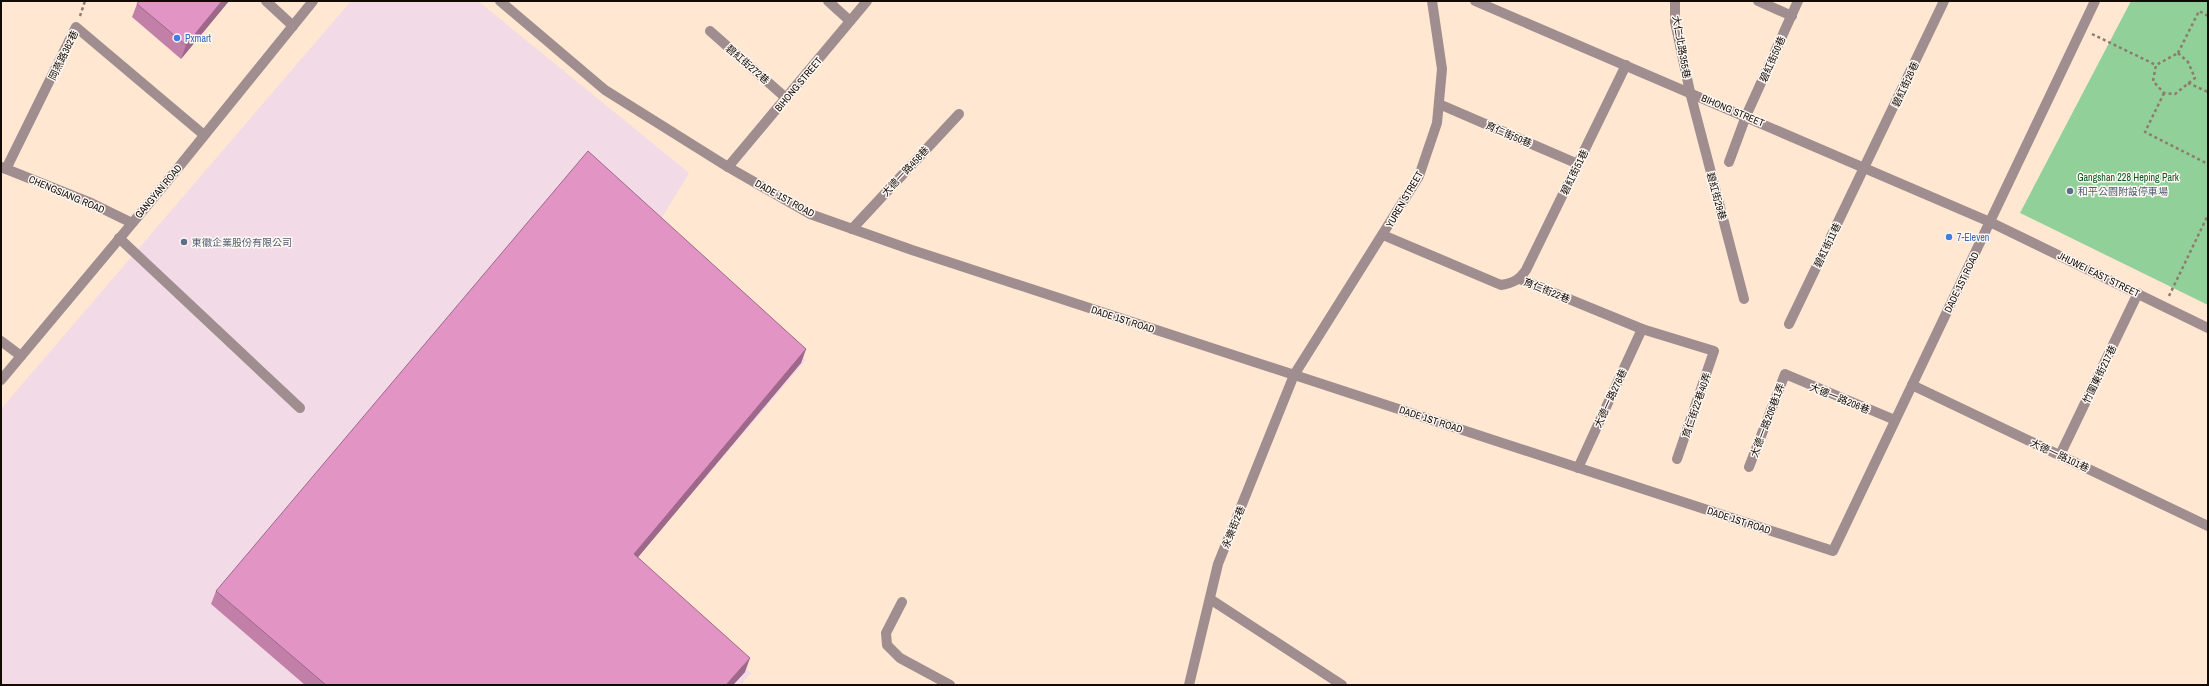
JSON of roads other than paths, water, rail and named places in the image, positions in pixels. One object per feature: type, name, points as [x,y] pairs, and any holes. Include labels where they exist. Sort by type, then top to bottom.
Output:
[{"type":"street","points":[[266,1],[293,26]]},
{"type":"street","name":"GANGYAN ROAD","points":[[1,380],[132,223],[313,1]]},
{"type":"street","name":"DADE 1ST ROAD","points":[[500,1],[605,90],[728,166],[810,214],[1294,375],[1833,551],[2095,1]]},
{"type":"street","points":[[828,1],[850,21]]},
{"type":"street","name":"BIHONG STREET","points":[[728,166],[867,1]]},
{"type":"street","name":"YUREN STREET","points":[[1294,375],[1419,176],[1437,123],[1442,69],[1432,1]]},
{"type":"street","name":"BIHONG STREET","points":[[1475,1],[1866,167],[1990,222]]},
{"type":"street","name":"大仁北路355巷","points":[[1675,1],[1675,22],[1690,92]]},
{"type":"street","points":[[1758,1],[1792,16]]},
{"type":"street","name":"碧紅街50巷","points":[[1729,162],[1746,116],[1798,1]]},
{"type":"street","name":"碧紅街26巷","points":[[1866,167],[1944,1]]},
{"type":"street","name":"岡燕路362巷","points":[[4,168],[76,26],[204,135]]},
{"type":"street","name":"碧紅街272巷","points":[[710,31],[786,98]]},
{"type":"street","name":"碧紅街51巷","points":[[1520,279],[1526,270],[1626,65]]},
{"type":"street","name":"碧紅街29巷","points":[[1690,92],[1744,299]]},
{"type":"street","name":"育仁街50巷","points":[[1439,104],[1578,164]]},
{"type":"street","name":"大德一路458巷","points":[[852,229],[959,114]]},
{"type":"street","name":"碧紅街11巷","points":[[1789,324],[1866,167]]},
{"type":"street","name":"CHENGSIANG ROAD","points":[[4,168],[91,203],[132,223]]},
{"type":"street","name":"JHUWEI EAST STREET","points":[[1990,222],[2208,328]]},
{"type":"street","name":"育仁街22巷","points":[[1383,235],[1501,285],[1512,283],[1520,279],[1642,329],[1714,351]]},
{"type":"street","points":[[119,238],[300,408]]},
{"type":"street","name":"竹圍東街217巷","points":[[2060,455],[2138,293]]},
{"type":"street","name":"大德一路276巷","points":[[1578,468],[1642,329]]},
{"type":"street","points":[[1,341],[21,356]]},
{"type":"street","name":"育仁街22巷40弄","points":[[1677,459],[1714,351]]},
{"type":"street","name":"大德一路206巷","points":[[1784,374],[1895,420]]},
{"type":"street","name":"大德一路206巷1弄","points":[[1749,466],[1784,374]]},
{"type":"street","name":"永樂街2巷","points":[[1189,685],[1218,564],[1294,375]]},
{"type":"street","name":"大德一路101巷","points":[[1912,385],[2208,526]]},
{"type":"street","points":[[1210,599],[1342,685]]},
{"type":"street","points":[[902,602],[886,633],[887,645],[900,658],[950,685]]},
{"type":"place","name":"Pxmart","points":[[177,38]]},
{"type":"place","name":"和平公園附設停車場","points":[[2070,191]]},
{"type":"place","name":"7-Eleven","points":[[1949,237]]},
{"type":"place","name":"東徽企業股份有限公司","points":[[184,242]]},
{"type":"park label","name":"Gangshan 228 Heping Park","points":[[2128,177]]}]
